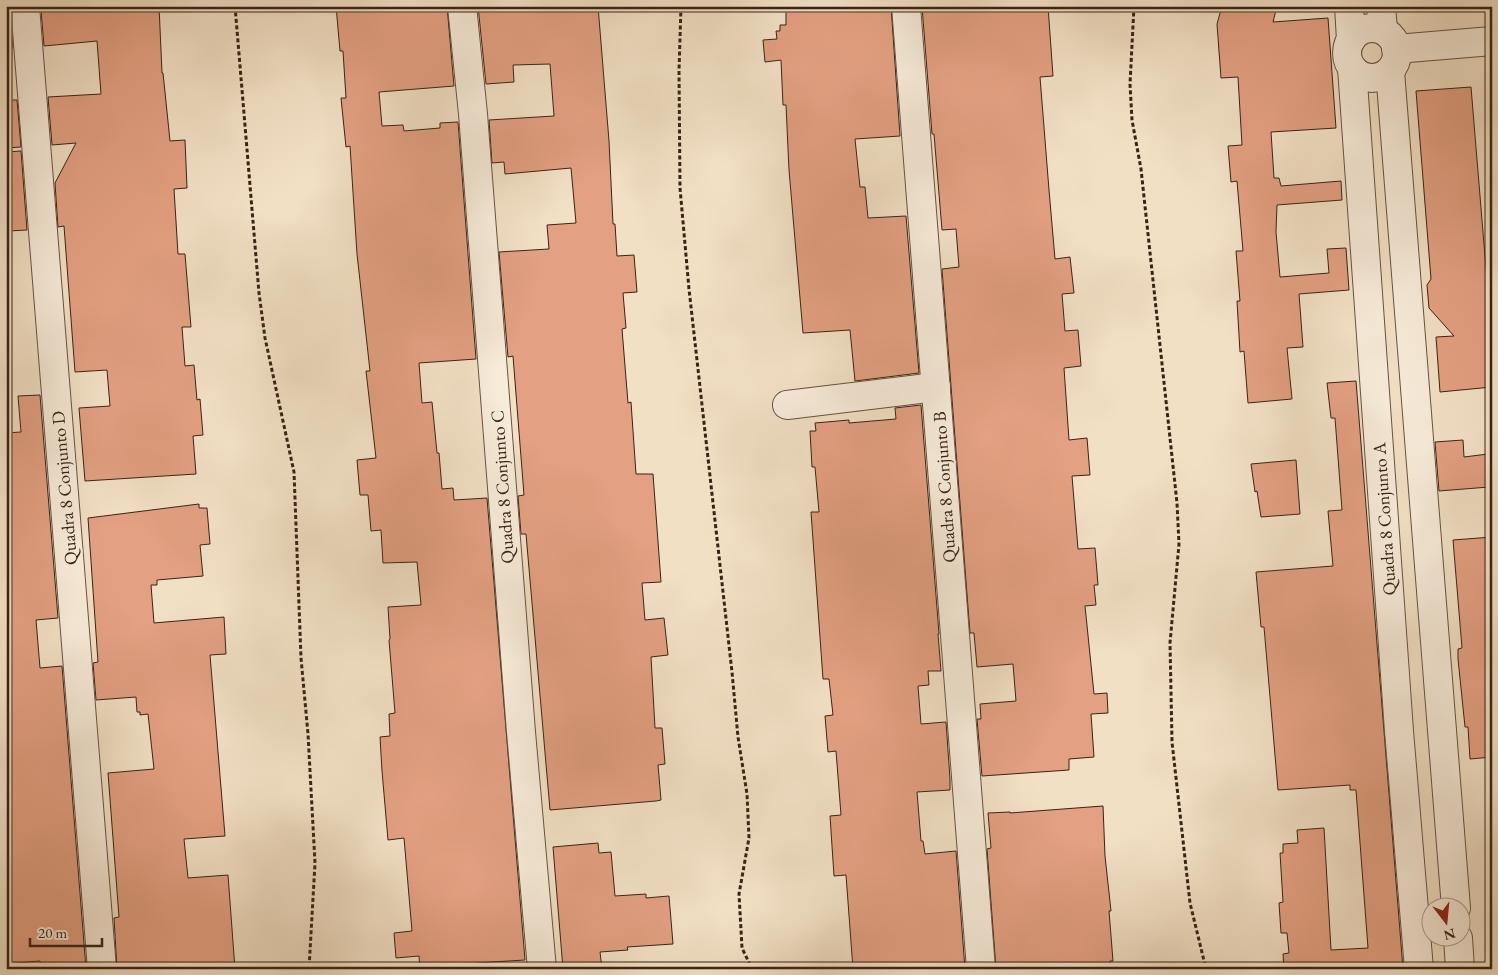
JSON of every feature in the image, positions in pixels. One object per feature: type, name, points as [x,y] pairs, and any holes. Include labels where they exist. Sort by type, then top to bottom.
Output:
[{"type":"street","name":"Quadra 8 Conjunto D","points":[[25,6],[102,969]]},
{"type":"street","name":"Quadra 8 Conjunto C","points":[[462,6],[473,114],[521,732],[542,969]]},
{"type":"street","name":"Quadra 8 Conjunto B","points":[[906,6],[981,969]]},
{"type":"street","points":[[1348,6],[1351,40],[1347,54],[1352,68],[1361,76],[1373,78],[1385,76],[1388,39]]},
{"type":"street","points":[[1351,40],[1360,32],[1372,28],[1388,39],[1492,41]]},
{"type":"street","points":[[1388,39],[1455,898]]},
{"type":"street","name":"Quadra 8 Conjunto A","points":[[1352,68],[1403,780],[1419,969]]},
{"type":"street","points":[[787,405],[936,387]]},
{"type":"street","points":[[1400,731],[1403,725],[1415,717],[1430,717],[1441,725]]},
{"type":"street","points":[[1403,780],[1420,788],[1438,782],[1445,775]]},
{"type":"street","points":[[1459,948],[1460,969]]},
{"type":"path","points":[[235,6],[258,293],[265,338],[294,472],[301,658],[308,734],[315,863],[309,969]]},
{"type":"path","points":[[681,6],[679,71],[680,188],[689,289],[738,737],[747,794],[749,838],[738,894],[742,948],[752,969]]},
{"type":"path","points":[[1134,6],[1130,84],[1132,120],[1141,168],[1177,503],[1179,544],[1170,643],[1172,742],[1190,904],[1206,969]]},
{"type":"building","points":[[114,6],[159,6],[162,73],[170,141],[185,140],[187,188],[174,189],[178,254],[185,254],[191,327],[182,327],[185,366],[194,365],[197,400],[200,399],[203,435],[193,436],[196,474],[85,481],[79,408],[110,406],[107,370],[75,372],[64,226],[58,227],[55,183],[76,143],[52,145],[48,97],[101,94],[97,41],[44,46],[41,10],[68,7],[68,10]]},
{"type":"building","points":[[336,6],[447,6],[454,86],[379,92],[382,126],[403,125],[404,131],[440,128],[440,123],[458,122],[476,359],[419,363],[422,403],[432,402],[442,489],[453,488],[454,500],[487,498],[525,960],[476,963],[477,969],[420,969],[419,956],[396,958],[394,933],[412,931],[404,838],[388,840],[382,771],[380,737],[390,736],[389,714],[395,713],[388,607],[421,605],[417,562],[383,563],[381,530],[371,531],[368,495],[360,495],[357,460],[376,458],[366,371],[370,371],[357,254],[350,146],[346,147],[341,98],[346,98],[343,51],[340,51]]},
{"type":"building","points":[[478,6],[521,6],[522,11],[598,6],[609,141],[613,224],[615,224],[617,256],[634,255],[637,292],[623,293],[626,328],[622,329],[628,403],[631,402],[636,474],[653,474],[661,582],[642,583],[645,620],[664,618],[668,655],[651,657],[655,728],[662,728],[665,764],[658,765],[661,800],[550,810],[526,534],[521,534],[518,496],[524,495],[513,356],[508,357],[499,252],[549,249],[547,225],[576,223],[571,168],[505,174],[504,162],[492,163],[489,120],[554,116],[550,64],[513,65],[514,82],[486,84]]},
{"type":"building","points":[[786,6],[891,6],[900,136],[855,139],[860,187],[865,187],[868,218],[906,216],[919,373],[855,381],[850,330],[803,333],[789,170],[786,105],[783,105],[781,60],[765,62],[763,40],[777,39],[776,31],[780,31],[780,25],[786,25]]},
{"type":"building","points":[[922,6],[1048,6],[1053,76],[1040,77],[1055,259],[1070,257],[1074,293],[1062,294],[1065,331],[1078,330],[1081,366],[1064,368],[1069,440],[1087,438],[1090,475],[1072,476],[1078,549],[1095,548],[1098,585],[1094,585],[1096,605],[1085,606],[1094,694],[1107,693],[1108,713],[1091,714],[1094,757],[1069,759],[1069,770],[982,776],[977,719],[981,719],[980,704],[1016,701],[1013,664],[977,667],[974,633],[970,633],[942,269],[959,267],[956,229],[942,230]]},
{"type":"building","points":[[1222,6],[1277,6],[1273,22],[1328,18],[1336,128],[1271,132],[1274,178],[1279,178],[1281,186],[1341,181],[1342,200],[1277,205],[1276,232],[1280,277],[1329,273],[1327,249],[1346,248],[1349,290],[1299,294],[1303,347],[1287,348],[1292,399],[1248,403],[1244,351],[1240,352],[1237,301],[1240,301],[1236,251],[1243,251],[1237,181],[1231,182],[1228,146],[1242,145],[1238,77],[1221,78],[1217,24]]},
{"type":"building","points":[[10,12],[13,48],[6,49],[6,13]]},
{"type":"building","points":[[1471,87],[1492,341],[1492,387],[1440,392],[1436,337],[1454,336],[1429,308],[1427,285],[1431,279],[1416,91]]},
{"type":"building","points":[[6,100],[17,100],[21,147],[6,148]]},
{"type":"building","points":[[21,151],[27,230],[8,231],[6,152]]},
{"type":"building","points":[[1356,381],[1403,969],[1284,969],[1283,954],[1289,953],[1287,933],[1281,933],[1279,903],[1283,902],[1280,853],[1283,853],[1283,844],[1298,843],[1297,830],[1324,828],[1331,950],[1368,948],[1356,790],[1350,790],[1350,785],[1278,790],[1264,627],[1261,627],[1256,572],[1333,566],[1328,511],[1342,510],[1335,418],[1331,418],[1327,383]]},
{"type":"building","points":[[40,395],[58,618],[36,620],[40,668],[62,666],[86,969],[41,969],[40,961],[6,964],[6,433],[21,432],[18,396]]},
{"type":"building","points":[[921,405],[941,671],[928,671],[929,685],[918,686],[921,724],[946,722],[950,790],[917,792],[921,841],[923,841],[925,854],[956,851],[965,969],[885,969],[884,967],[853,969],[846,875],[834,876],[830,816],[841,815],[836,751],[828,752],[825,716],[833,715],[829,679],[823,679],[811,512],[819,512],[815,467],[812,467],[810,431],[816,431],[815,423],[849,420],[849,423],[896,419],[895,408]]},
{"type":"building","points":[[1463,440],[1464,457],[1488,454],[1489,487],[1439,491],[1435,442]]},
{"type":"building","points":[[1296,460],[1300,514],[1261,517],[1251,464]]},
{"type":"building","points":[[199,504],[199,508],[207,508],[210,544],[200,545],[203,576],[157,580],[157,585],[151,585],[154,623],[224,617],[226,654],[210,655],[225,836],[184,839],[188,878],[228,875],[235,969],[117,969],[114,918],[119,917],[108,773],[154,769],[148,714],[140,715],[140,712],[137,712],[136,697],[96,700],[93,663],[98,662],[88,518]]},
{"type":"building","points":[[1492,537],[1492,757],[1470,759],[1468,727],[1465,727],[1458,659],[1458,649],[1462,648],[1453,540]]},
{"type":"building","points":[[1103,806],[1105,856],[1111,911],[1109,911],[1113,961],[1110,961],[1110,969],[996,969],[987,849],[991,848],[988,813]]},
{"type":"building","points":[[598,843],[599,853],[611,852],[615,896],[646,894],[646,898],[669,896],[673,944],[627,947],[628,950],[600,952],[602,969],[563,969],[553,847]]}]
